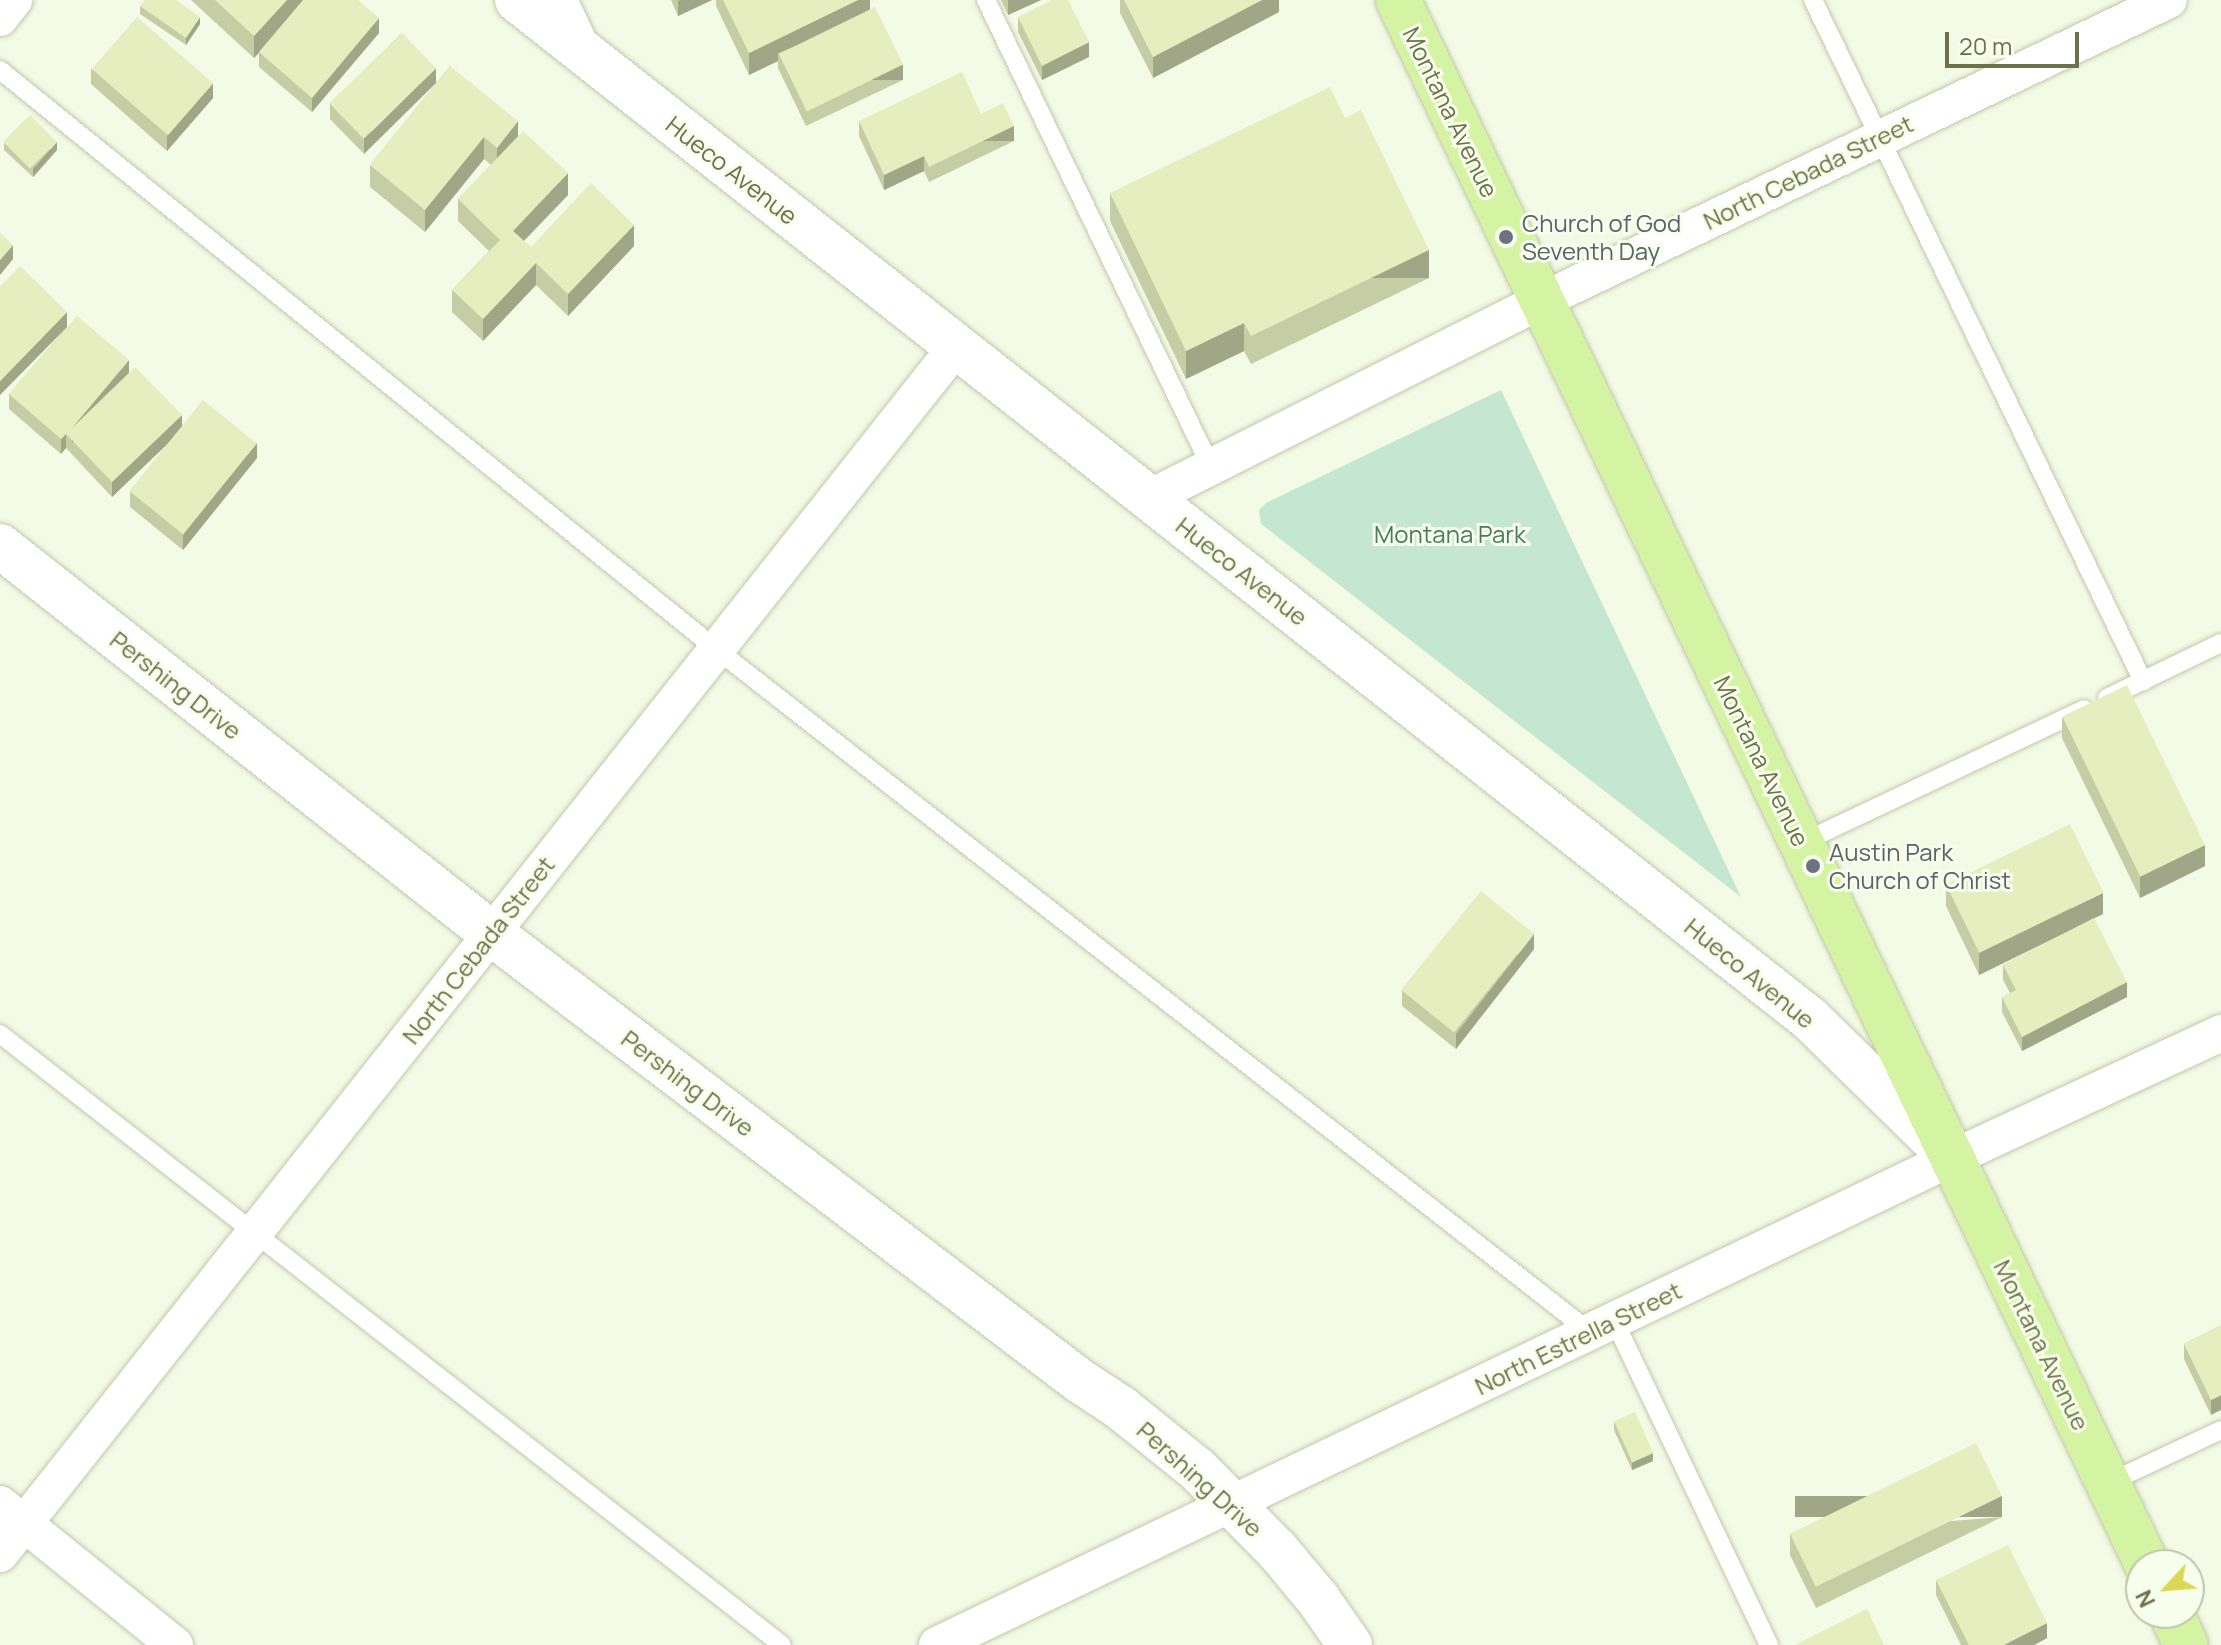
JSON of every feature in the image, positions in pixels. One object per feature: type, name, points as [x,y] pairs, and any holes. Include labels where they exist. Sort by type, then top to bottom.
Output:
[{"type":"main road","name":"Montana Avenue","points":[[1398,0],[2139,1549]]},
{"type":"street","points":[[0,18],[14,0]]},
{"type":"street","name":"Hueco Avenue","points":[[517,0],[1809,1018],[1952,1158]]},
{"type":"street","points":[[559,0],[583,53]]},
{"type":"street","name":"North Cebada Street","points":[[1149,498],[1541,301],[2169,0]]},
{"type":"street","name":"North Cebada Street","points":[[0,1554],[12,1514],[252,1234],[956,347]]},
{"type":"street","name":"Pershing Drive","points":[[0,546],[491,933],[1121,1408],[1197,1469],[1232,1503],[1318,1599],[1350,1645]]},
{"type":"street","name":"North Estrella Street","points":[[937,1645],[1952,1158],[2221,1033]]},
{"type":"street","points":[[12,1514],[175,1645]]},
{"type":"lane","points":[[986,0],[1211,467]]},
{"type":"lane","points":[[1813,0],[2143,681]]},
{"type":"lane","points":[[0,70],[716,649],[1602,1326],[1769,1645]]},
{"type":"lane","points":[[1801,843],[2221,643]]},
{"type":"lane","points":[[0,1034],[252,1234],[782,1645]]},
{"type":"lane","points":[[2108,1483],[2221,1430]]},
{"type":"green space","name":"Montana Park","points":[[1501,390],[1741,897],[1261,524],[1259,510],[1266,503]]},
{"type":"building","points":[[145,0],[176,0],[200,17],[186,38],[140,6]]},
{"type":"building","points":[[215,0],[287,0],[254,36]]},
{"type":"building","points":[[303,0],[358,0],[379,18],[312,98],[259,52]]},
{"type":"building","points":[[723,0],[858,0],[749,53]]},
{"type":"building","points":[[1052,0],[1068,0],[1089,42],[1042,66],[1018,17]]},
{"type":"building","points":[[1124,0],[1262,0],[1153,57]]},
{"type":"building","points":[[875,7],[903,65],[807,111],[779,54]]},
{"type":"building","points":[[137,17],[213,83],[168,135],[92,69]]},
{"type":"building","points":[[402,33],[436,68],[363,138],[329,103]]},
{"type":"building","points":[[450,66],[518,121],[497,148],[484,137],[425,210],[370,165]]},
{"type":"building","points":[[962,72],[981,114],[1003,103],[1014,126],[929,167],[924,156],[884,175],[859,121]]},
{"type":"building","points":[[1330,87],[1345,118],[1361,110],[1429,250],[1251,336],[1244,323],[1186,351],[1110,193]]},
{"type":"building","points":[[30,115],[57,142],[30,169],[3,142]]},
{"type":"building","points":[[523,131],[568,173],[513,231],[531,247],[591,183],[634,225],[568,294],[536,263],[483,319],[452,290],[500,240],[458,199]]},
{"type":"building","points":[[0,233],[13,245],[0,260]]},
{"type":"building","points":[[20,266],[67,312],[0,381],[0,286]]},
{"type":"building","points":[[77,316],[129,360],[72,428],[135,367],[182,415],[112,482],[66,434],[61,439],[9,394]]},
{"type":"building","points":[[203,400],[257,443],[183,534],[129,491]]},
{"type":"building","points":[[2127,685],[2205,845],[2140,877],[2062,717]]},
{"type":"building","points":[[2070,824],[2103,892],[1979,953],[1946,884]]},
{"type":"building","points":[[1481,891],[1534,934],[1454,1032],[1401,990]]},
{"type":"building","points":[[2094,918],[2127,982],[2022,1037],[2002,997],[2016,990],[2003,965]]},
{"type":"building","points":[[2221,1325],[2221,1395],[2211,1400],[2184,1344]]},
{"type":"building","points":[[1635,1412],[1653,1453],[1632,1462],[1614,1421]]},
{"type":"building","points":[[1976,1443],[2002,1496],[1816,1587],[1790,1534]]},
{"type":"building","points":[[2008,1545],[2047,1623],[2004,1645],[1969,1645],[1936,1580]]},
{"type":"building","points":[[1867,1609],[1884,1645],[1797,1644]]},
{"type":"place","name":"Church of God Seventh Day","points":[[1506,237]]},
{"type":"place","name":"Austin Park Church of Christ","points":[[1813,866]]}]
